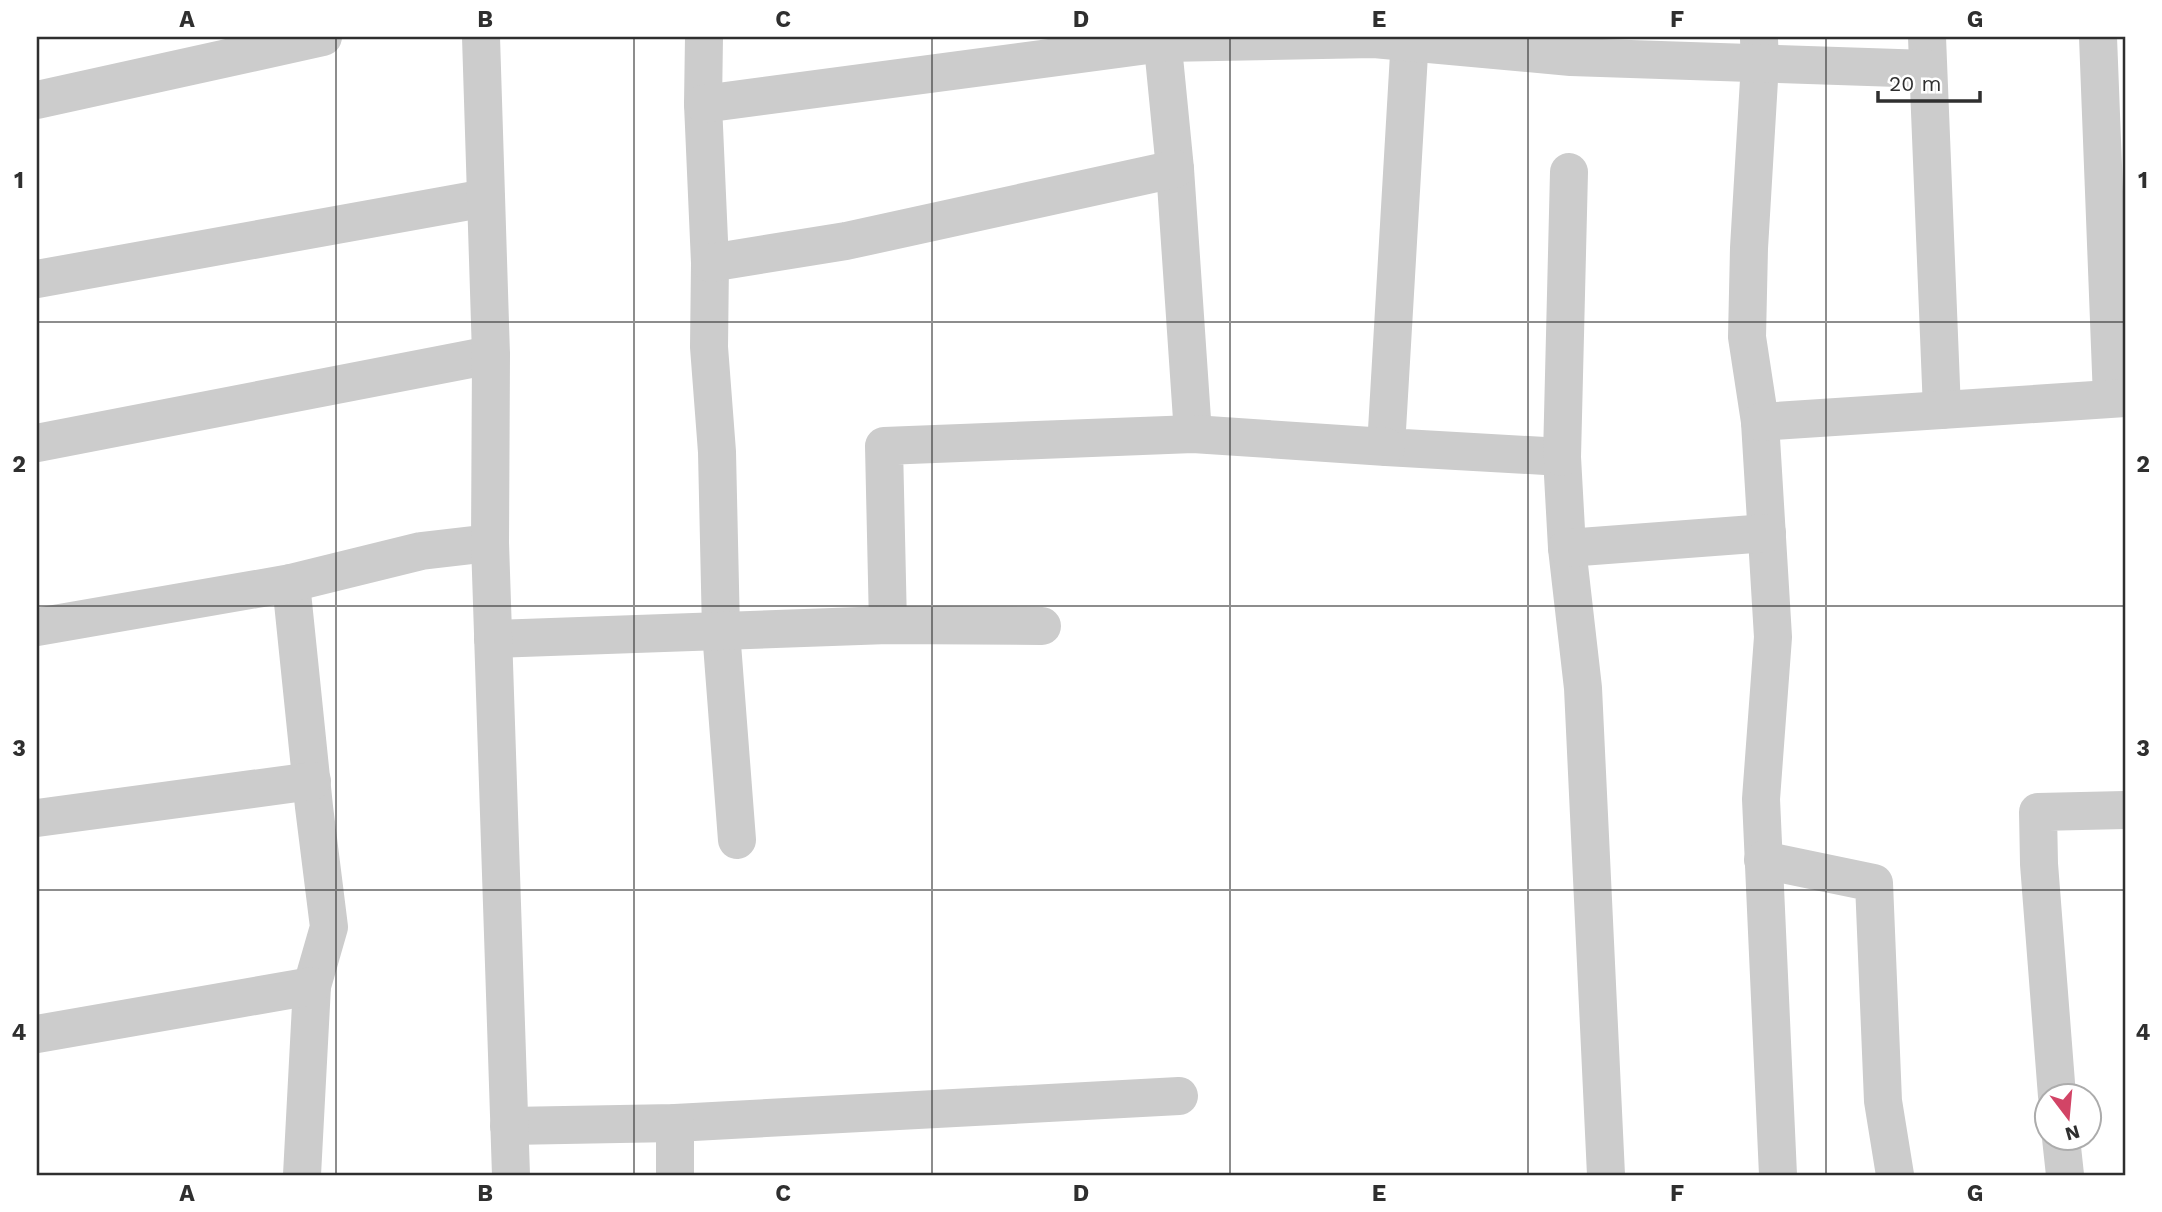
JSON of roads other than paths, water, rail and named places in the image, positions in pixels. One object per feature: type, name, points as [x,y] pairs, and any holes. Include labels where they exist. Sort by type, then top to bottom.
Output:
[{"type":"street","points":[[481,37],[491,355],[490,543],[511,1175]]},
{"type":"street","points":[[704,37],[703,104],[710,263],[709,347],[717,452],[721,631],[737,840]]},
{"type":"street","points":[[1760,422],[2119,398],[2098,37]]},
{"type":"street","points":[[37,100],[313,38]]},
{"type":"street","points":[[703,104],[1162,40],[1410,39],[1571,57],[1759,50],[1928,53],[1942,410]]},
{"type":"street","points":[[1386,447],[1410,39]]},
{"type":"street","points":[[1162,40],[1175,169],[1193,434]]},
{"type":"street","points":[[1759,50],[1746,337],[1760,422],[1773,636],[1761,799],[1778,1175]]},
{"type":"street","points":[[710,263],[846,242],[1175,169]]},
{"type":"street","points":[[1569,172],[1562,457],[1567,548],[1583,688],[1606,1175]]},
{"type":"street","points":[[37,279],[486,198]]},
{"type":"street","points":[[37,443],[491,355]]},
{"type":"street","points":[[888,625],[884,446],[1193,434],[1562,457]]},
{"type":"street","points":[[1567,548],[1767,533]]},
{"type":"street","points":[[37,627],[291,583],[421,551],[490,543]]},
{"type":"street","points":[[291,583],[329,926],[312,986],[302,1175]]},
{"type":"street","points":[[493,639],[888,625],[1042,626]]},
{"type":"street","points":[[37,818],[312,781]]},
{"type":"street","points":[[2056,1082],[2040,878],[2038,812],[2125,810]]},
{"type":"street","points":[[1763,860],[1874,883],[1883,1101],[1895,1175]]},
{"type":"street","points":[[37,1034],[312,986]]},
{"type":"street","points":[[509,1126],[675,1123],[1179,1096]]},
{"type":"street","points":[[675,1123],[675,1175]]},
{"type":"street","points":[[2062,1152],[2065,1175]]}]
